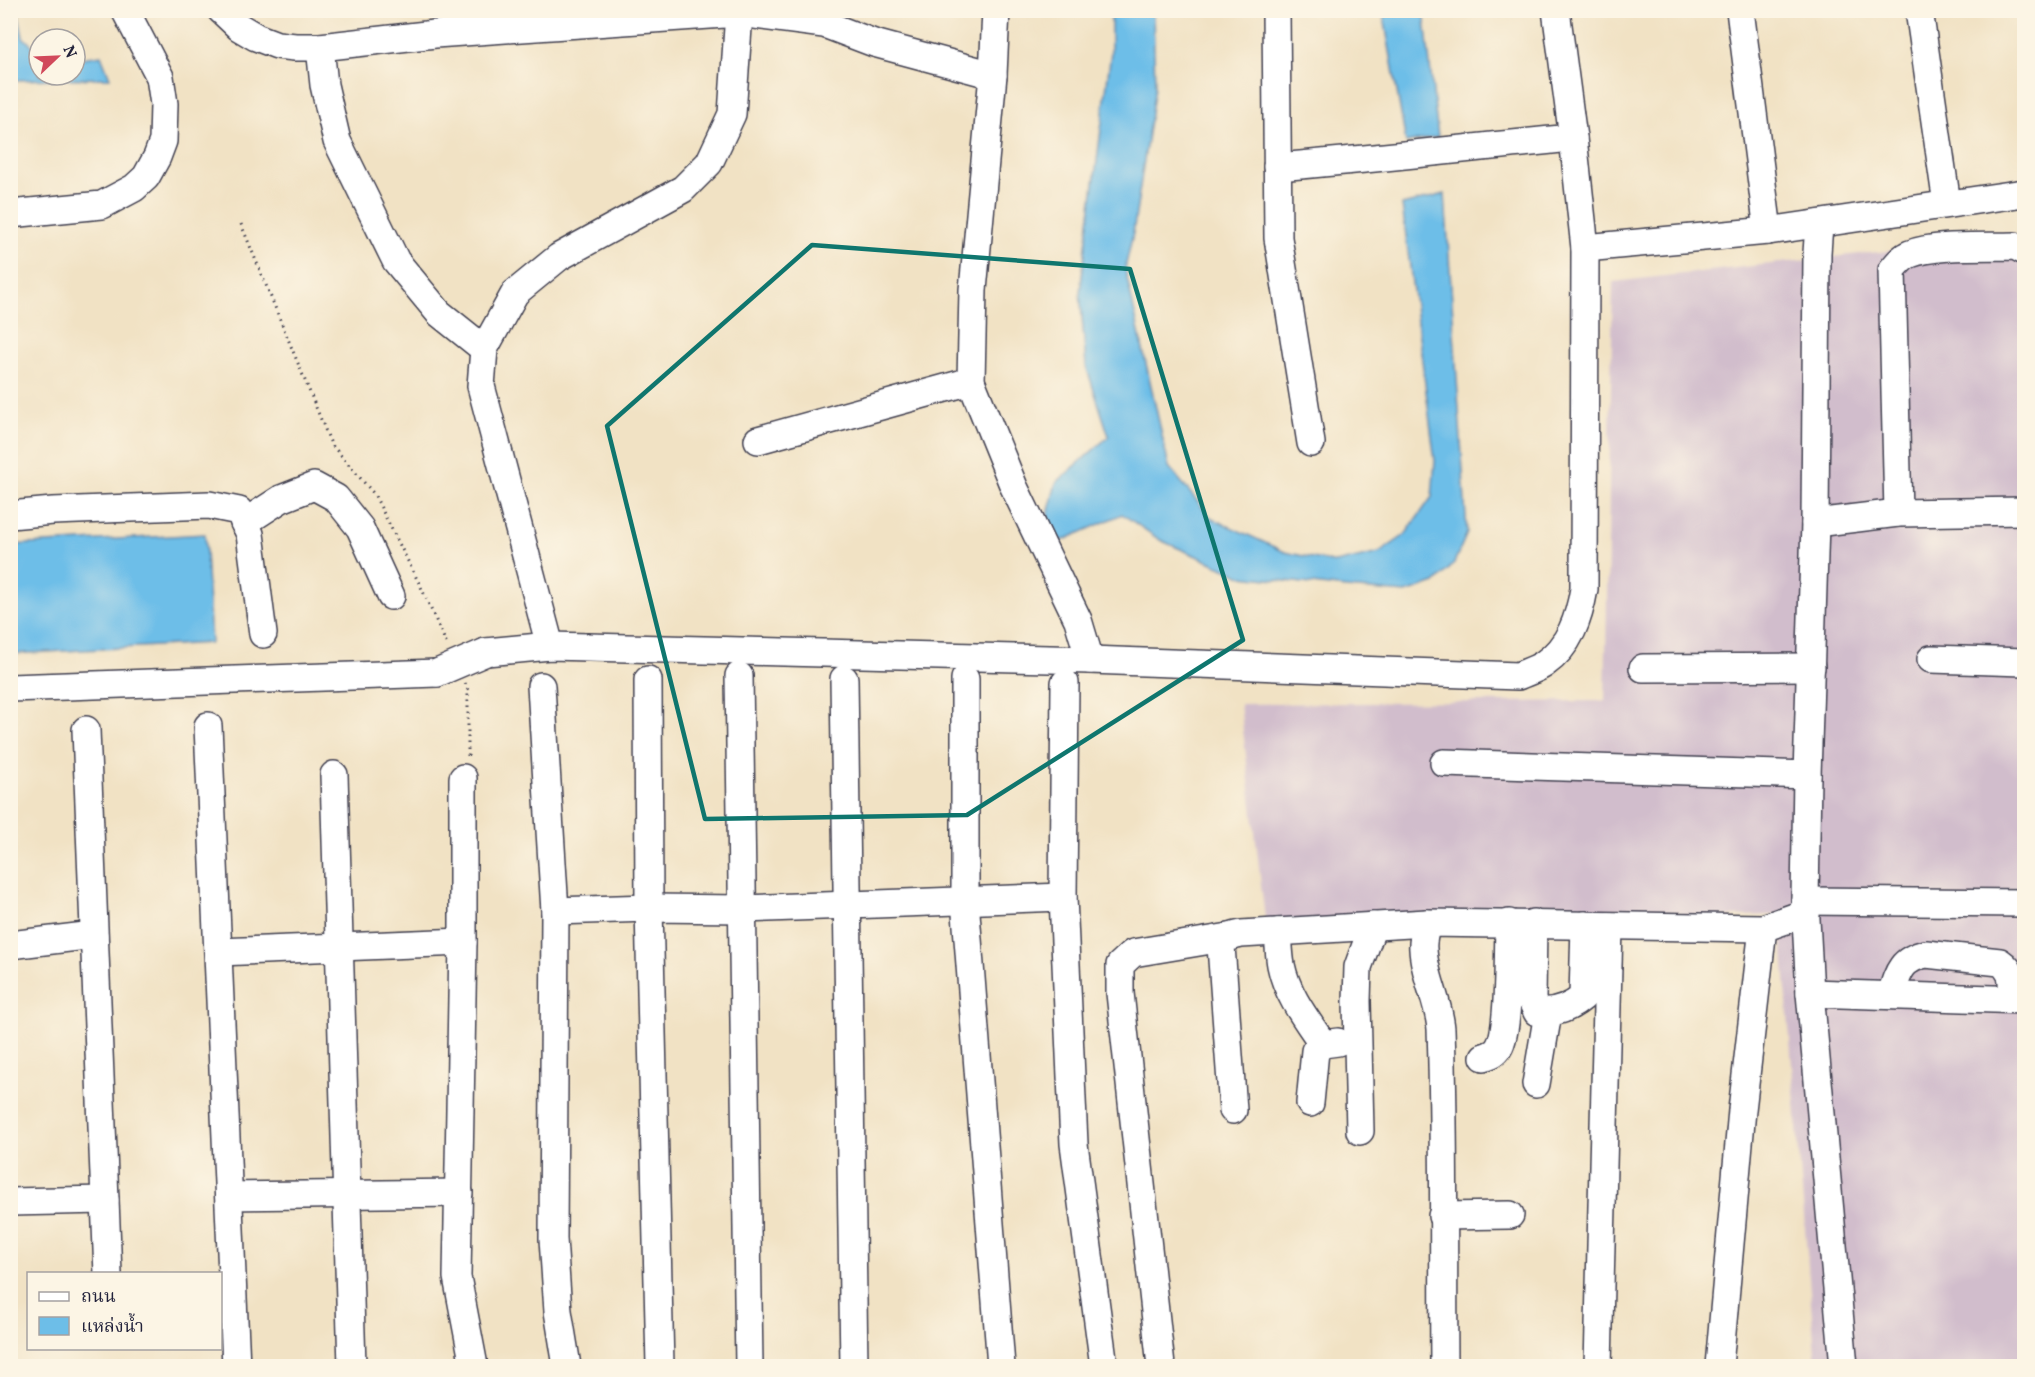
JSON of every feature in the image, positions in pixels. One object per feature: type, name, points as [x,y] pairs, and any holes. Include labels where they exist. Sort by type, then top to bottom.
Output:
[{"type":"street","points":[[10,214],[102,205],[134,188],[146,177],[163,141],[165,104],[160,77],[125,10]]},
{"type":"street","points":[[221,10],[239,27],[277,45],[320,46],[434,22],[739,13],[824,24],[874,43],[993,75]]},
{"type":"street","points":[[996,10],[993,75],[973,290],[971,381],[1014,487],[1078,620],[1090,660]]},
{"type":"street","points":[[1276,10],[1278,238],[1311,443]]},
{"type":"street","points":[[10,688],[437,673],[486,652],[550,646],[1090,660],[1518,676],[1544,664],[1559,650],[1572,632],[1580,613],[1584,589],[1585,248],[1556,10]]},
{"type":"street","points":[[1740,10],[1768,231]]},
{"type":"street","points":[[1919,10],[1947,204]]},
{"type":"street","points":[[550,646],[481,386],[484,349],[515,293],[559,257],[683,189],[709,163],[732,114],[739,13]]},
{"type":"street","points":[[320,46],[324,85],[337,141],[396,261],[438,313],[484,349]]},
{"type":"street","points":[[1277,167],[1573,138]]},
{"type":"street","points":[[1585,248],[1768,231],[2025,193]]},
{"type":"street","points":[[1819,224],[1806,907],[1810,993],[1844,1366]]},
{"type":"street","points":[[1898,513],[1892,270],[1900,260],[1910,254],[1934,249],[2015,246],[2025,250]]},
{"type":"street","points":[[758,440],[971,381]]},
{"type":"street","points":[[244,523],[281,499],[314,486],[336,498],[360,528],[391,596]]},
{"type":"street","points":[[10,515],[53,511],[209,506],[239,511],[250,534],[263,634]]},
{"type":"street","points":[[1815,523],[1898,513],[2025,511]]},
{"type":"street","points":[[1931,659],[2025,662]]},
{"type":"street","points":[[1643,668],[1811,667]]},
{"type":"street","points":[[739,676],[749,1366]]},
{"type":"street","points":[[844,679],[854,1366]]},
{"type":"street","points":[[648,680],[649,908],[660,1366]]},
{"type":"street","points":[[965,680],[965,900],[1001,1366]]},
{"type":"street","points":[[1065,683],[1063,897],[1074,1144],[1097,1366]]},
{"type":"street","points":[[541,686],[555,911],[553,1239],[558,1311],[567,1366]]},
{"type":"street","points":[[208,726],[237,1366]]},
{"type":"street","points":[[86,730],[108,1272]]},
{"type":"street","points":[[1444,763],[1807,775]]},
{"type":"street","points":[[465,772],[457,1278],[474,1366]]},
{"type":"street","points":[[334,775],[352,1366]]},
{"type":"street","points":[[555,911],[649,908],[743,909],[1063,897]]},
{"type":"street","points":[[1161,1366],[1120,993],[1120,965],[1133,953],[1241,934],[1373,926],[1427,923],[1521,923],[1763,928],[1806,907],[2025,903]]},
{"type":"street","points":[[1427,923],[1422,946],[1440,1024],[1443,1095],[1444,1366]]},
{"type":"street","points":[[1521,923],[1532,1001],[1537,1012],[1548,1013],[1573,1006],[1583,997],[1597,925]]},
{"type":"street","points":[[1484,1057],[1499,1048],[1502,1039],[1521,923]]},
{"type":"street","points":[[1597,925],[1598,1366]]},
{"type":"street","points":[[1360,1131],[1358,967],[1373,926]]},
{"type":"street","points":[[1719,1366],[1742,1110],[1763,928]]},
{"type":"street","points":[[1278,933],[1281,965],[1286,984],[1298,1008],[1323,1044]]},
{"type":"street","points":[[10,945],[94,935]]},
{"type":"street","points":[[1229,937],[1221,945],[1233,1110]]},
{"type":"street","points":[[218,952],[463,942]]},
{"type":"street","points":[[1810,993],[2018,1000],[2008,968],[2000,962],[1926,954],[1914,956],[1905,964],[1899,972],[1891,995]]},
{"type":"street","points":[[1536,1084],[1548,1013]]},
{"type":"street","points":[[1310,1103],[1315,1051],[1323,1044],[1358,1041]]},
{"type":"street","points":[[229,1196],[459,1193]]},
{"type":"street","points":[[10,1202],[105,1200]]},
{"type":"street","points":[[1442,1216],[1510,1215]]},
{"type":"path","points":[[241,224],[331,444],[374,494],[421,587],[449,649]]},
{"type":"path","points":[[463,680],[468,690],[465,772]]},
{"type":"highlighted area","points":[[812,245],[1130,269],[1243,640],[967,815],[705,819],[607,426]]},
{"type":"shaded area","points":[[2024,237],[2024,1366],[1816,1366],[1780,915],[1266,927],[1240,704],[1605,701],[1613,282]]},
{"type":"water","points":[[10,11],[18,11],[23,37],[27,41],[27,80],[11,80]]},
{"type":"water","points":[[1111,11],[1153,11],[1155,87],[1133,233],[1125,269],[1169,467],[1211,518],[1285,552],[1336,563],[1379,553],[1405,535],[1432,497],[1435,461],[1402,205],[1445,194],[1467,533],[1453,565],[1435,583],[1406,593],[1242,576],[1160,540],[1122,514],[1057,543],[1047,518],[1056,483],[1109,436],[1086,366],[1080,292],[1111,52]]},
{"type":"water","points":[[1383,11],[1424,11],[1438,137],[1406,143]]},
{"type":"water","points":[[101,55],[110,78],[87,78],[87,57]]},
{"type":"water","points":[[205,534],[211,643],[11,654],[11,545]]}]
